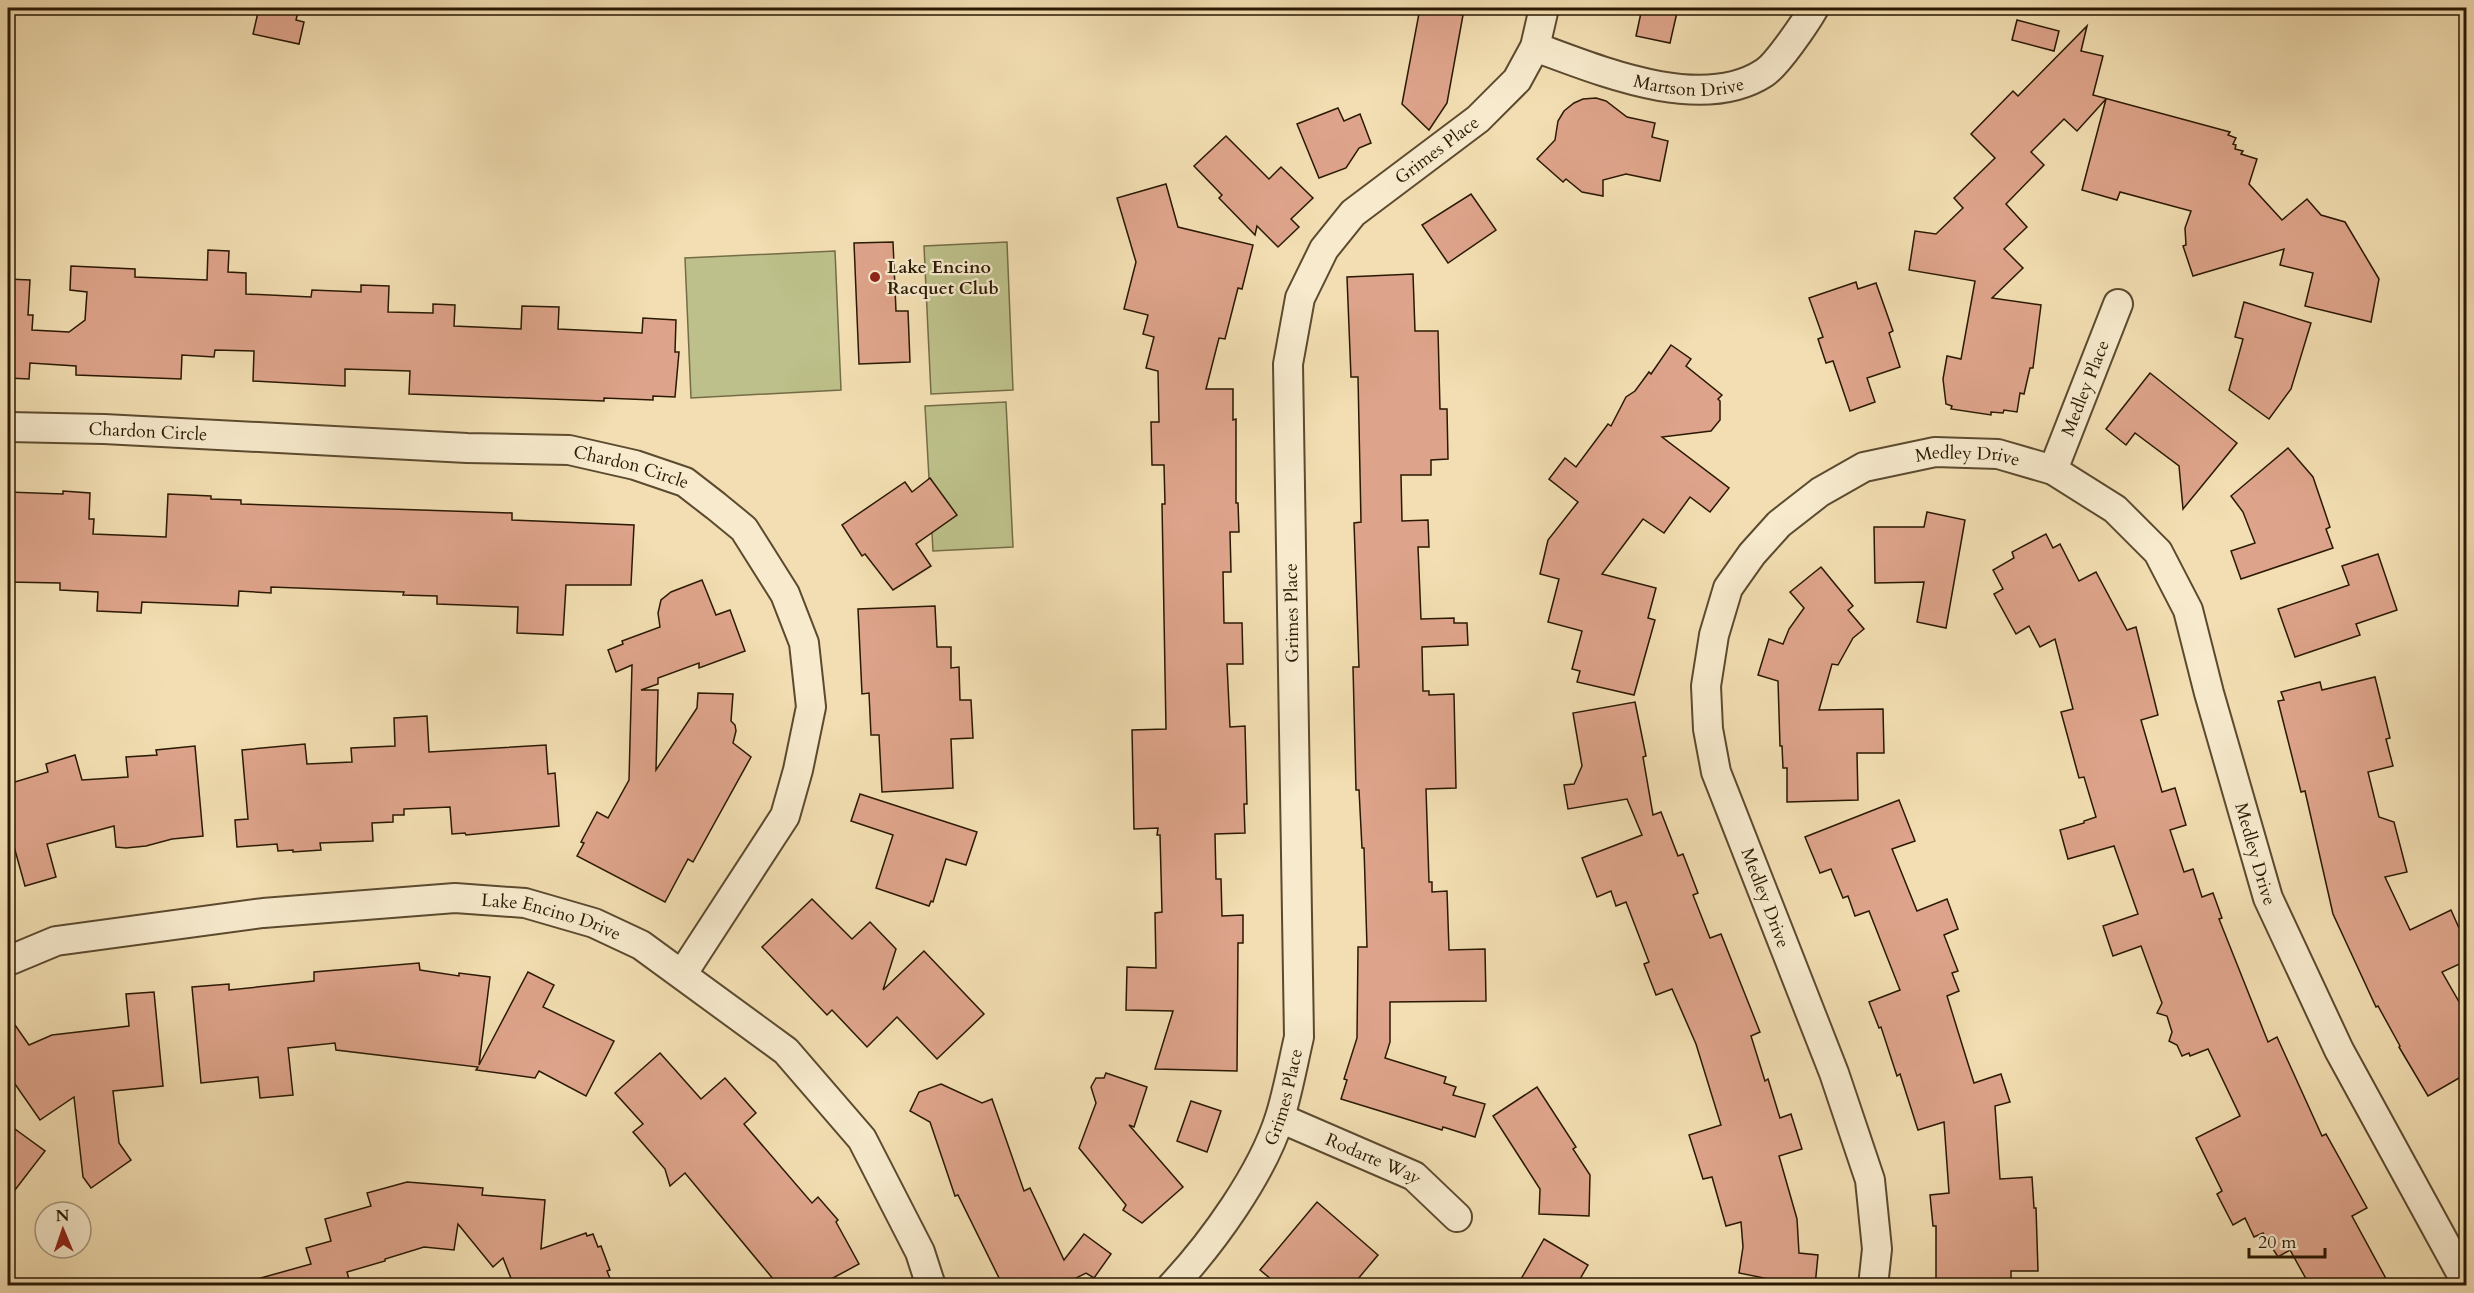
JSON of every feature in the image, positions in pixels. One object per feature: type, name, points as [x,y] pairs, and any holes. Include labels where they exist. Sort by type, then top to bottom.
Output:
[{"type":"street","name":"Grimes Place","points":[[1172,1286],[1201,1255],[1258,1167],[1280,1118],[1299,1036],[1288,364],[1300,298],[1324,249],[1353,213],[1478,118],[1518,80],[1535,47],[1544,8]]},
{"type":"street","name":"Martson Drive","points":[[1535,47],[1619,78],[1677,89],[1727,88],[1765,72],[1804,25],[1814,8]]},
{"type":"street","name":"Medley Place","points":[[2053,470],[2118,304]]},
{"type":"street","name":"Chardon Circle","points":[[8,427],[104,429],[467,448],[569,450],[597,454],[685,482],[716,506],[744,529],[785,594],[804,643],[811,707],[798,770],[785,816],[683,973]]},
{"type":"street","name":"Medley Drive","points":[[1873,1286],[1877,1249],[1870,1180],[1834,1073],[1716,772],[1708,729],[1706,686],[1714,635],[1728,588],[1752,554],[1779,524],[1820,492],[1864,467],[1935,452],[1998,454],[2053,470],[2115,509],[2158,552],[2188,610],[2209,693],[2268,898],[2339,1050],[2466,1282]]},
{"type":"street","name":"Lake Encino Drive","points":[[8,961],[56,941],[263,913],[455,898],[525,903],[594,923],[641,945],[683,973],[786,1052],[862,1139],[920,1252],[931,1286]]},
{"type":"street","name":"Rodarte Way","points":[[1280,1118],[1414,1176],[1457,1216]]},
{"type":"green space","points":[[1007,242],[1013,390],[931,394],[924,246]]},
{"type":"green space","points":[[835,251],[841,390],[691,398],[685,258]]},
{"type":"green space","points":[[1006,402],[1013,547],[933,551],[925,406]]},
{"type":"building","points":[[259,8],[299,8],[296,20],[304,22],[299,44],[253,34]]},
{"type":"building","points":[[1420,8],[1463,15],[1447,103],[1429,130],[1402,104]]},
{"type":"building","points":[[1642,8],[1678,8],[1670,43],[1636,36]]},
{"type":"building","points":[[2017,20],[2059,31],[2054,51],[2012,40]]},
{"type":"building","points":[[2087,26],[2081,51],[2103,56],[2093,95],[2230,132],[2228,135],[2236,138],[2233,144],[2236,145],[2235,149],[2243,151],[2241,154],[2257,159],[2249,184],[2282,220],[2307,199],[2321,215],[2345,222],[2379,279],[2371,322],[2305,306],[2313,273],[2280,265],[2284,249],[2193,276],[2183,246],[2186,245],[2185,228],[2191,211],[2120,192],[2117,200],[2082,190],[2106,99],[2077,131],[2064,119],[2031,152],[2044,165],[2006,204],[2027,227],[2004,249],[2023,268],[1992,298],[2041,305],[2033,368],[2030,368],[2024,394],[2020,393],[2017,412],[2004,410],[2003,413],[1991,412],[1991,415],[1951,409],[1952,406],[1946,404],[1943,379],[1947,356],[1961,359],[1975,281],[1909,270],[1915,231],[1936,234],[1963,208],[1954,198],[1995,158],[1971,134],[2013,91],[2018,96]]},
{"type":"building","points":[[1596,98],[1606,101],[1627,117],[1655,123],[1652,137],[1668,141],[1660,181],[1626,174],[1603,180],[1603,196],[1582,192],[1566,179],[1563,182],[1537,159],[1555,140],[1558,121],[1564,111],[1583,99]]},
{"type":"building","points":[[1338,108],[1344,121],[1360,114],[1371,143],[1359,148],[1346,168],[1319,178],[1297,124]]},
{"type":"building","points":[[1226,136],[1269,179],[1281,167],[1313,198],[1291,219],[1299,227],[1278,247],[1257,226],[1255,235],[1219,198],[1222,195],[1194,166]]},
{"type":"building","points":[[1166,184],[1178,227],[1253,245],[1242,289],[1238,288],[1225,339],[1219,338],[1206,389],[1233,389],[1233,420],[1236,419],[1236,503],[1238,503],[1239,532],[1230,532],[1231,572],[1223,572],[1224,623],[1242,623],[1243,664],[1227,664],[1230,727],[1245,726],[1247,804],[1244,804],[1245,833],[1215,834],[1216,879],[1221,879],[1222,916],[1243,915],[1243,943],[1238,943],[1237,1071],[1155,1069],[1173,1011],[1126,1010],[1127,967],[1156,968],[1155,913],[1162,912],[1158,828],[1134,829],[1132,730],[1166,729],[1162,504],[1165,504],[1164,465],[1152,465],[1151,422],[1159,422],[1158,371],[1146,368],[1154,337],[1143,334],[1148,315],[1124,309],[1136,262],[1117,198]]},
{"type":"building","points":[[1471,194],[1496,230],[1448,263],[1422,225]]},
{"type":"building","name":"Lake Encino Racquet Club","points":[[893,242],[896,311],[908,311],[910,362],[859,364],[854,243]]},
{"type":"building","points":[[208,250],[229,251],[228,272],[246,273],[246,294],[311,297],[312,290],[361,292],[361,285],[389,286],[388,312],[433,313],[433,304],[455,305],[454,326],[521,329],[522,306],[559,307],[558,329],[642,333],[643,318],[676,320],[675,352],[679,352],[675,397],[653,396],[653,400],[604,398],[604,401],[409,394],[410,371],[345,369],[345,386],[253,381],[254,351],[215,350],[214,357],[182,355],[181,379],[76,375],[76,366],[30,363],[29,379],[8,378],[8,279],[30,280],[28,315],[33,315],[32,330],[69,332],[85,320],[87,292],[70,290],[71,266],[135,269],[135,277],[207,280]]},
{"type":"building","points":[[1413,274],[1415,331],[1438,331],[1440,409],[1447,409],[1448,459],[1431,460],[1431,475],[1401,475],[1402,521],[1428,520],[1429,547],[1418,547],[1421,619],[1454,618],[1454,623],[1467,623],[1468,645],[1422,647],[1423,691],[1429,691],[1429,695],[1454,694],[1456,788],[1426,789],[1429,882],[1432,882],[1432,892],[1447,891],[1449,950],[1485,949],[1486,1001],[1390,1002],[1390,1042],[1385,1058],[1446,1077],[1444,1083],[1456,1087],[1453,1095],[1485,1104],[1475,1137],[1443,1127],[1442,1130],[1341,1099],[1347,1080],[1344,1079],[1357,1038],[1358,947],[1367,947],[1364,848],[1362,848],[1359,790],[1356,790],[1353,667],[1359,667],[1354,523],[1361,522],[1358,377],[1351,377],[1347,277]]},
{"type":"building","points":[[1856,282],[1858,289],[1876,283],[1893,331],[1889,333],[1900,367],[1867,378],[1875,402],[1850,411],[1833,361],[1826,363],[1818,339],[1823,337],[1809,298]]},
{"type":"building","points":[[2244,302],[2311,323],[2291,389],[2269,419],[2229,390],[2243,339],[2235,337]]},
{"type":"building","points":[[1671,345],[1691,359],[1686,366],[1722,395],[1718,399],[1720,401],[1720,420],[1711,431],[1662,437],[1729,488],[1710,512],[1690,497],[1664,533],[1643,519],[1602,574],[1656,588],[1648,618],[1655,620],[1634,695],[1577,682],[1580,671],[1572,669],[1582,631],[1548,622],[1559,579],[1540,574],[1548,540],[1578,502],[1549,479],[1565,458],[1576,467],[1608,424],[1611,426],[1626,397],[1635,391],[1649,372],[1651,374]]},
{"type":"building","points":[[2150,373],[2237,443],[2183,509],[2179,466],[2135,433],[2126,445],[2106,429]]},
{"type":"building","points":[[2288,448],[2313,477],[2330,527],[2326,529],[2333,548],[2241,579],[2231,551],[2255,543],[2243,512],[2231,496]]},
{"type":"building","points":[[930,478],[957,515],[916,544],[931,566],[893,590],[865,554],[862,556],[842,525],[905,482],[912,492]]},
{"type":"building","points":[[63,491],[90,493],[89,519],[94,519],[93,534],[166,537],[168,494],[241,500],[241,504],[512,513],[512,520],[634,525],[631,585],[566,585],[563,635],[517,633],[518,607],[437,604],[437,596],[403,595],[404,592],[271,587],[271,593],[239,591],[238,606],[142,602],[141,613],[97,611],[98,592],[60,590],[60,583],[8,582],[8,492],[63,494]]},
{"type":"building","points":[[1927,512],[1965,520],[1946,628],[1917,622],[1924,582],[1875,583],[1874,527],[1924,527]]},
{"type":"building","points":[[2046,534],[2053,548],[2060,544],[2079,581],[2096,572],[2127,630],[2136,627],[2158,715],[2141,720],[2162,792],[2175,788],[2186,825],[2170,830],[2184,872],[2193,869],[2202,897],[2213,893],[2222,918],[2219,919],[2268,1042],[2277,1037],[2322,1136],[2326,1134],[2367,1208],[2352,1216],[2390,1286],[2310,1286],[2290,1250],[2278,1257],[2263,1233],[2254,1237],[2245,1218],[2233,1225],[2217,1194],[2222,1191],[2196,1138],[2240,1116],[2208,1049],[2190,1056],[2189,1053],[2182,1056],[2177,1045],[2169,1041],[2172,1032],[2167,1016],[2157,1013],[2162,1003],[2141,946],[2113,956],[2103,926],[2138,914],[2114,846],[2068,859],[2060,830],[2096,817],[2084,777],[2079,778],[2061,712],[2073,709],[2055,639],[2040,647],[2029,626],[2016,634],[1994,594],[2003,589],[1993,570],[2014,558],[2012,552]]},
{"type":"building","points":[[2378,554],[2397,610],[2356,624],[2360,635],[2295,657],[2278,609],[2349,585],[2342,566]]},
{"type":"building","points":[[1821,567],[1853,606],[1848,610],[1864,629],[1853,638],[1838,665],[1832,664],[1819,710],[1883,709],[1884,753],[1857,753],[1858,800],[1787,802],[1787,768],[1783,768],[1782,746],[1780,746],[1778,681],[1758,675],[1769,639],[1783,644],[1789,629],[1804,608],[1790,592]]},
{"type":"building","points":[[702,580],[716,615],[730,610],[745,651],[699,668],[699,663],[658,678],[658,684],[641,690],[658,690],[656,770],[697,708],[698,693],[733,694],[731,721],[736,731],[733,743],[751,757],[693,862],[688,859],[665,902],[577,856],[584,843],[581,842],[597,812],[608,818],[629,780],[632,665],[616,672],[608,650],[623,644],[622,641],[660,627],[658,613],[661,600],[671,592]]},
{"type":"building","points":[[935,606],[937,647],[951,647],[951,668],[959,667],[960,700],[971,700],[973,738],[951,739],[953,788],[882,792],[879,735],[871,735],[869,693],[862,694],[858,609]]},
{"type":"building","points":[[2375,677],[2390,738],[2386,739],[2393,766],[2368,772],[2379,817],[2394,822],[2407,872],[2385,877],[2410,930],[2451,910],[2459,928],[2466,932],[2466,961],[2442,972],[2466,1014],[2466,1074],[2428,1096],[2378,1006],[2376,1007],[2333,914],[2305,791],[2301,792],[2278,701],[2284,700],[2281,692],[2320,682],[2322,690]]},
{"type":"building","points":[[1635,702],[1646,756],[1643,757],[1653,815],[1661,812],[1678,856],[1683,854],[1698,893],[1693,895],[1710,938],[1721,934],[1760,1032],[1751,1036],[1765,1081],[1768,1079],[1780,1118],[1791,1114],[1802,1149],[1779,1156],[1797,1219],[1799,1253],[1818,1255],[1815,1286],[1786,1286],[1773,1283],[1774,1280],[1739,1273],[1743,1247],[1741,1222],[1726,1226],[1712,1177],[1703,1179],[1689,1135],[1721,1125],[1696,1044],[1672,989],[1656,995],[1644,964],[1649,962],[1626,902],[1616,906],[1611,891],[1597,897],[1582,858],[1642,835],[1627,799],[1568,809],[1564,785],[1574,784],[1582,766],[1573,713]]},
{"type":"building","points":[[427,716],[429,752],[546,745],[548,774],[555,773],[559,826],[466,835],[465,833],[452,834],[450,807],[404,809],[404,815],[393,815],[393,822],[372,823],[373,841],[320,843],[321,850],[293,852],[293,850],[278,851],[277,844],[237,847],[235,820],[248,819],[242,750],[305,744],[307,764],[352,762],[351,748],[395,746],[394,718]]},
{"type":"building","points":[[195,746],[203,836],[172,839],[146,846],[116,847],[114,826],[47,844],[56,877],[25,886],[8,825],[8,784],[48,772],[46,764],[75,755],[82,780],[128,777],[126,757],[157,755],[156,750]]},
{"type":"building","points":[[860,794],[977,832],[966,865],[946,859],[933,902],[931,901],[929,906],[876,888],[893,835],[851,821]]},
{"type":"building","points":[[1899,800],[1915,841],[1892,849],[1917,911],[1947,899],[1958,929],[1944,935],[1958,971],[1952,973],[1959,991],[1947,996],[1974,1083],[2001,1074],[2010,1102],[1995,1106],[2000,1179],[2032,1177],[2034,1208],[2036,1208],[2038,1271],[2011,1271],[2011,1286],[1936,1286],[1936,1226],[1933,1226],[1930,1195],[1949,1193],[1944,1122],[1918,1130],[1900,1074],[1897,1076],[1881,1027],[1879,1028],[1869,1002],[1900,990],[1869,911],[1855,916],[1848,896],[1843,898],[1831,869],[1820,873],[1805,837]]},
{"type":"building","points":[[812,899],[852,939],[870,922],[896,949],[883,990],[924,951],[984,1014],[937,1059],[897,1017],[867,1047],[832,1010],[827,1015],[762,947]]},
{"type":"building","points":[[419,963],[420,970],[459,976],[459,973],[490,977],[479,1065],[528,972],[554,985],[543,1007],[614,1041],[586,1096],[539,1071],[535,1078],[476,1070],[478,1067],[336,1050],[335,1043],[288,1048],[293,1095],[260,1098],[258,1077],[201,1083],[192,987],[229,984],[229,990],[314,981],[314,972]]},
{"type":"building","points":[[154,992],[163,1086],[113,1091],[119,1143],[131,1160],[91,1188],[83,1177],[74,1097],[40,1120],[8,1074],[8,1015],[29,1045],[52,1035],[129,1026],[126,994]]},
{"type":"building","points":[[660,1053],[701,1099],[725,1078],[756,1113],[744,1124],[812,1203],[818,1197],[838,1220],[836,1222],[859,1264],[818,1286],[779,1286],[685,1173],[670,1186],[665,1169],[633,1132],[643,1124],[615,1093]]},
{"type":"building","points":[[1106,1073],[1147,1087],[1134,1127],[1129,1125],[1183,1187],[1142,1223],[1123,1210],[1126,1205],[1079,1148],[1096,1103],[1091,1087],[1096,1078],[1104,1078]]},
{"type":"building","points":[[941,1084],[982,1103],[992,1099],[1024,1191],[1030,1188],[1064,1260],[1084,1234],[1111,1254],[1094,1278],[1086,1273],[1060,1286],[1003,1286],[958,1195],[955,1196],[930,1122],[910,1111],[919,1092]]},
{"type":"building","points":[[1537,1087],[1576,1147],[1573,1149],[1590,1175],[1589,1216],[1539,1214],[1540,1189],[1493,1116]]},
{"type":"building","points":[[1191,1101],[1221,1111],[1207,1152],[1177,1141]]},
{"type":"building","points":[[8,1124],[45,1151],[8,1199]]},
{"type":"building","points":[[407,1182],[483,1188],[482,1195],[545,1200],[541,1249],[586,1233],[587,1236],[593,1234],[598,1247],[601,1246],[613,1286],[514,1286],[503,1258],[493,1267],[458,1224],[454,1250],[424,1247],[347,1272],[351,1286],[258,1286],[257,1279],[311,1264],[306,1248],[331,1241],[325,1219],[371,1206],[367,1193]]},
{"type":"building","points":[[1317,1202],[1378,1255],[1352,1286],[1279,1286],[1260,1270]]},
{"type":"building","points":[[1544,1239],[1588,1265],[1576,1286],[1517,1286]]},
{"type":"place","name":"Lake Encino Racquet Club","points":[[875,277]]}]
